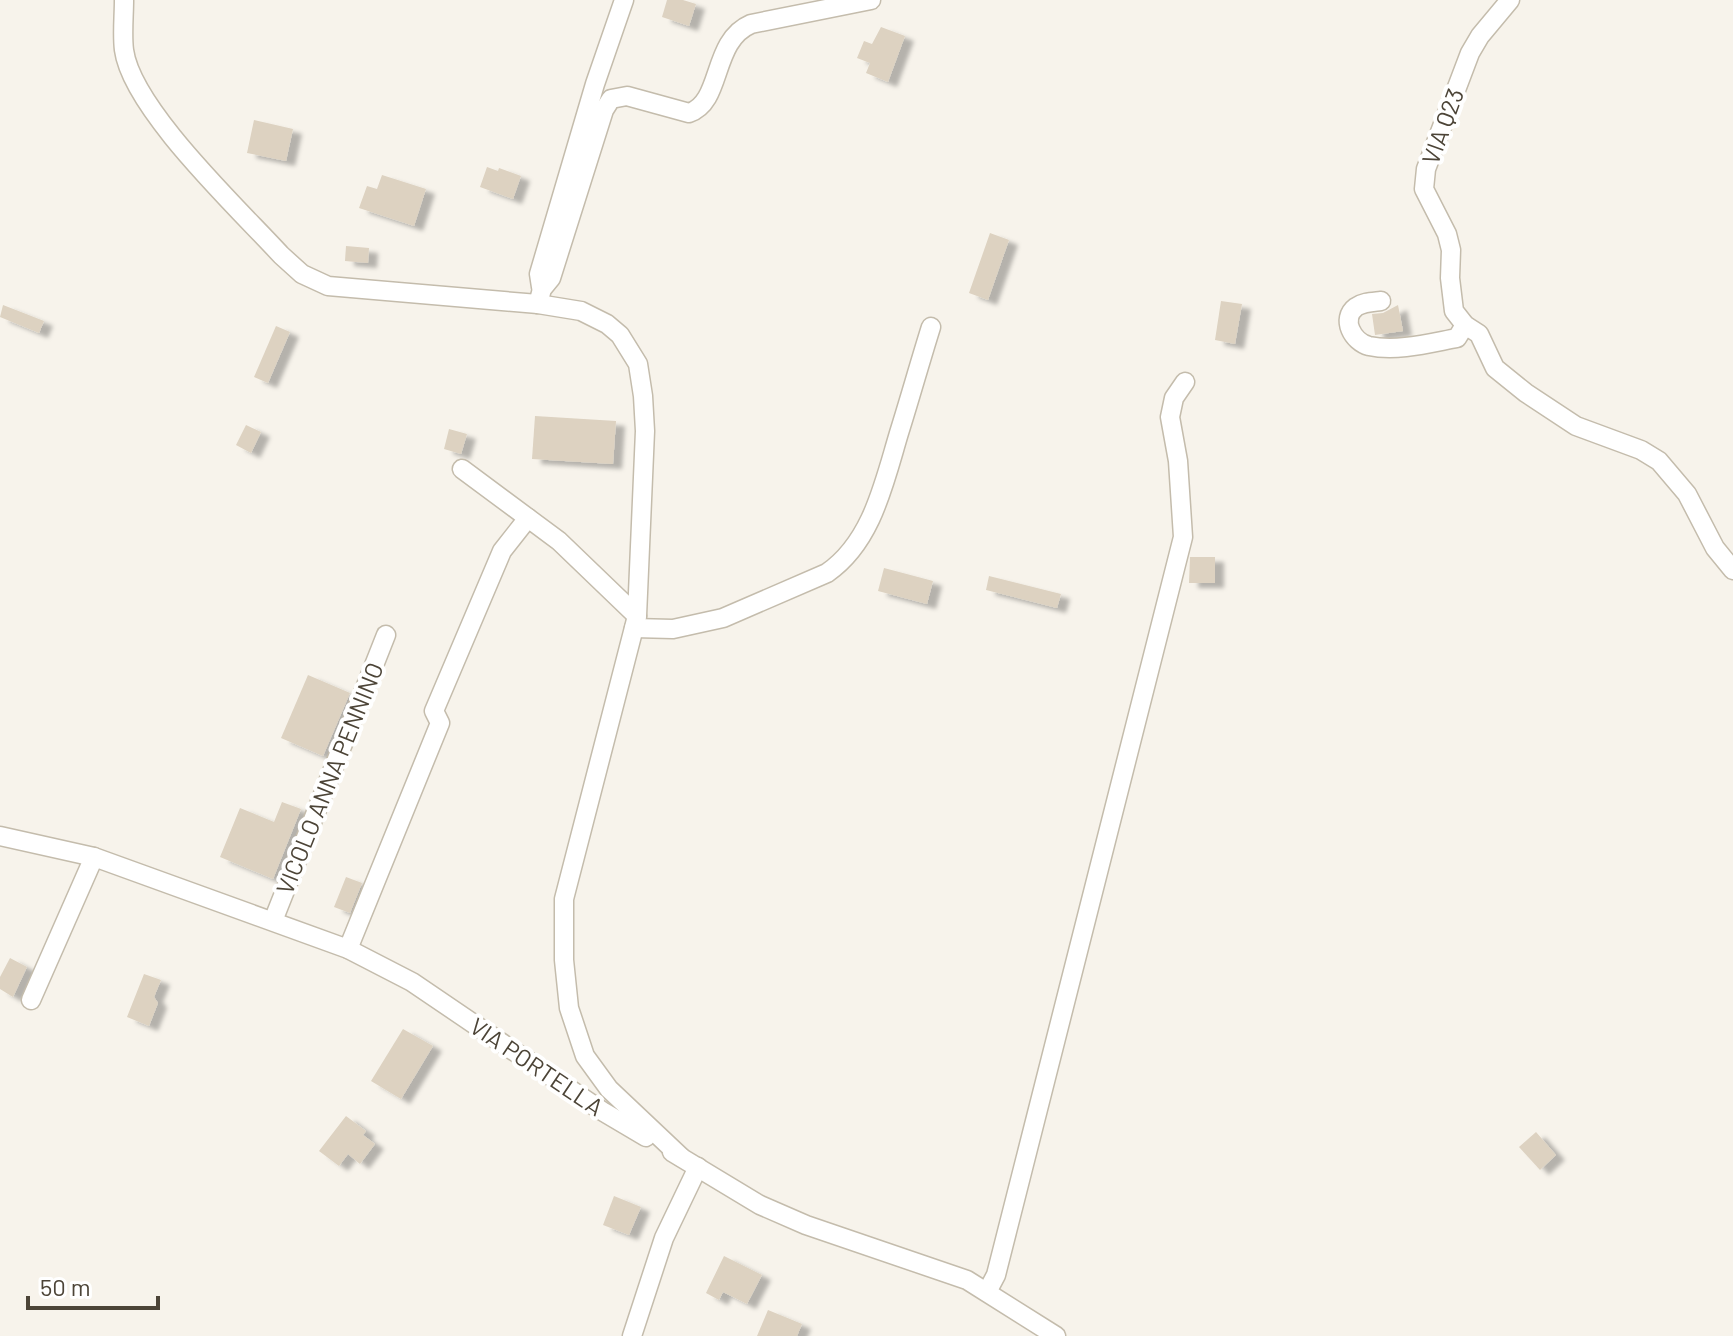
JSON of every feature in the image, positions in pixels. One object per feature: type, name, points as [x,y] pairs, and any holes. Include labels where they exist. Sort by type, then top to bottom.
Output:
[{"type":"street","points":[[124,0],[124,51],[131,72],[156,117],[281,255],[302,274],[328,286],[540,297],[594,316],[620,335],[638,364],[645,431],[636,622],[564,899],[562,930],[566,984],[575,1032],[585,1056],[609,1089],[681,1157]]},
{"type":"street","points":[[540,297],[539,274],[595,84],[624,0]]},
{"type":"street","points":[[540,297],[551,278],[604,110],[611,99],[627,96],[680,111],[695,111],[705,102],[728,42],[743,27],[871,0]]},
{"type":"street","name":"VIA Q23","points":[[1510,0],[1470,53],[1428,160],[1424,178],[1428,200],[1447,234],[1451,250],[1451,299],[1454,311],[1465,325],[1479,334],[1495,368],[1576,426],[1641,450],[1659,461],[1687,494],[1715,548],[1733,570]]},
{"type":"street","points":[[1381,301],[1358,306],[1351,313],[1351,333],[1359,342],[1371,346],[1411,346],[1457,338],[1465,325]]},
{"type":"street","points":[[462,469],[559,541],[636,622],[673,629],[723,618],[827,573],[840,564],[860,538],[881,491],[931,327]]},
{"type":"street","points":[[987,1292],[996,1275],[1183,537],[1178,461],[1170,417],[1174,398],[1185,382]]},
{"type":"street","points":[[348,949],[440,723],[434,711],[502,551],[528,518]]},
{"type":"street","name":"VICOLO ANNA PENNINO","points":[[273,921],[386,635]]},
{"type":"street","name":"VIA PORTELLA","points":[[0,836],[94,857],[348,949],[412,982],[602,1111],[760,1205],[794,1220],[967,1280],[1056,1336]]},
{"type":"street","points":[[31,1000],[94,857]]},
{"type":"street","points":[[559,1081],[585,1056]]},
{"type":"street","points":[[632,1336],[664,1238],[698,1167]]},
{"type":"building","points":[[667,0],[696,4],[689,26],[662,17]]},
{"type":"building","points":[[881,27],[905,36],[888,82],[866,73],[870,63],[857,58],[864,41],[872,44]]},
{"type":"building","points":[[254,120],[293,129],[286,161],[247,153]]},
{"type":"building","points":[[487,167],[521,176],[513,199],[480,187]]},
{"type":"building","points":[[382,175],[426,189],[414,226],[359,208],[367,186],[377,189]]},
{"type":"building","points":[[990,233],[1009,240],[988,300],[969,293]]},
{"type":"building","points":[[346,246],[369,248],[368,263],[345,261]]},
{"type":"building","points":[[1221,301],[1242,304],[1235,344],[1215,340]]},
{"type":"building","points":[[3,305],[44,321],[39,333],[0,317]]},
{"type":"building","points":[[1398,305],[1403,331],[1375,335],[1372,314],[1383,313]]},
{"type":"building","points":[[276,326],[290,332],[268,383],[254,377]]},
{"type":"building","points":[[535,416],[616,421],[613,464],[532,459]]},
{"type":"building","points":[[246,425],[261,432],[251,453],[236,445]]},
{"type":"building","points":[[449,429],[467,434],[461,454],[444,449]]},
{"type":"building","points":[[1190,557],[1215,557],[1215,583],[1189,583]]},
{"type":"building","points":[[884,568],[933,581],[927,604],[878,591]]},
{"type":"building","points":[[989,576],[1061,594],[1057,608],[986,590]]},
{"type":"building","points":[[308,675],[350,693],[323,756],[281,738]]},
{"type":"building","points":[[282,802],[301,809],[273,879],[220,857],[240,808],[274,822]]},
{"type":"building","points":[[346,877],[362,883],[350,913],[334,907]]},
{"type":"building","points":[[10,958],[27,967],[13,997],[0,989],[0,977]]},
{"type":"building","points":[[144,974],[161,980],[154,997],[158,1003],[149,1026],[127,1017]]},
{"type":"building","points":[[403,1029],[433,1046],[401,1099],[371,1081]]},
{"type":"building","points":[[346,1116],[366,1131],[363,1135],[375,1144],[360,1164],[348,1154],[339,1166],[319,1151]]},
{"type":"building","points":[[1536,1132],[1556,1155],[1540,1170],[1519,1147]]},
{"type":"building","points":[[614,1196],[641,1207],[629,1235],[603,1225]]},
{"type":"building","points":[[724,1256],[762,1275],[747,1304],[723,1292],[719,1300],[706,1293]]},
{"type":"building","points":[[768,1310],[802,1324],[797,1336],[757,1336]]}]
